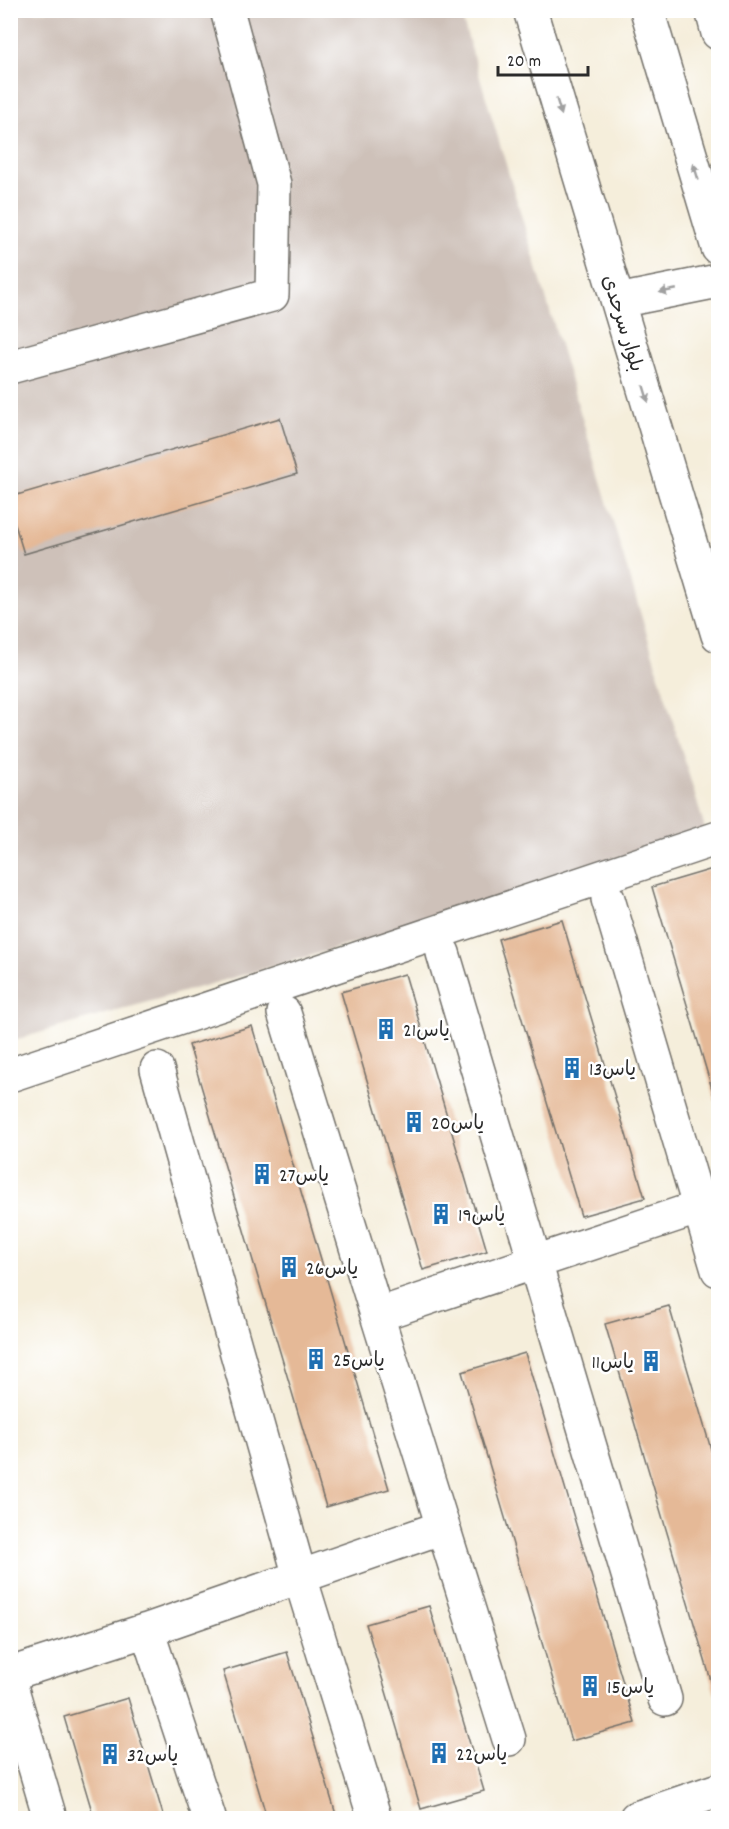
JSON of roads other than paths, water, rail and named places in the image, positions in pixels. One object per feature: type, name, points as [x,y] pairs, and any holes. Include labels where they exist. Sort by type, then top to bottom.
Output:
[{"type":"street","points":[[10,367],[272,295],[274,184],[227,10]]},
{"type":"street","name":"بلوار سرحدی","points":[[530,10],[718,635]]},
{"type":"street","points":[[647,10],[718,248]]},
{"type":"street","points":[[712,10],[718,33]]},
{"type":"street","points":[[618,301],[718,281]]},
{"type":"street","points":[[10,1075],[718,838]]},
{"type":"street","points":[[608,899],[718,1270]]},
{"type":"street","points":[[443,953],[665,1699]]},
{"type":"street","points":[[284,1013],[509,1739]]},
{"type":"street","points":[[157,1069],[300,1577],[373,1813]]},
{"type":"street","points":[[377,1315],[700,1207]]},
{"type":"street","points":[[10,1674],[147,1630],[443,1527]]},
{"type":"street","points":[[147,1630],[209,1818]]},
{"type":"street","points":[[10,1683],[50,1818]]},
{"type":"street","points":[[636,1818],[718,1790]]},
{"type":"place","name":"یاس21","points":[[386,1029]]},
{"type":"place","name":"یاس13","points":[[572,1068]]},
{"type":"place","name":"یاس20","points":[[414,1122]]},
{"type":"place","name":"یاس27","points":[[262,1174]]},
{"type":"place","name":"یاس19","points":[[441,1214]]},
{"type":"place","name":"یاس26","points":[[289,1267]]},
{"type":"place","name":"یاس25","points":[[316,1359]]},
{"type":"place","name":"یاس11","points":[[651,1361]]},
{"type":"place","name":"یاس15","points":[[590,1686]]},
{"type":"place","name":"یاس22","points":[[439,1753]]},
{"type":"place","name":"یاس32","points":[[110,1754]]}]
